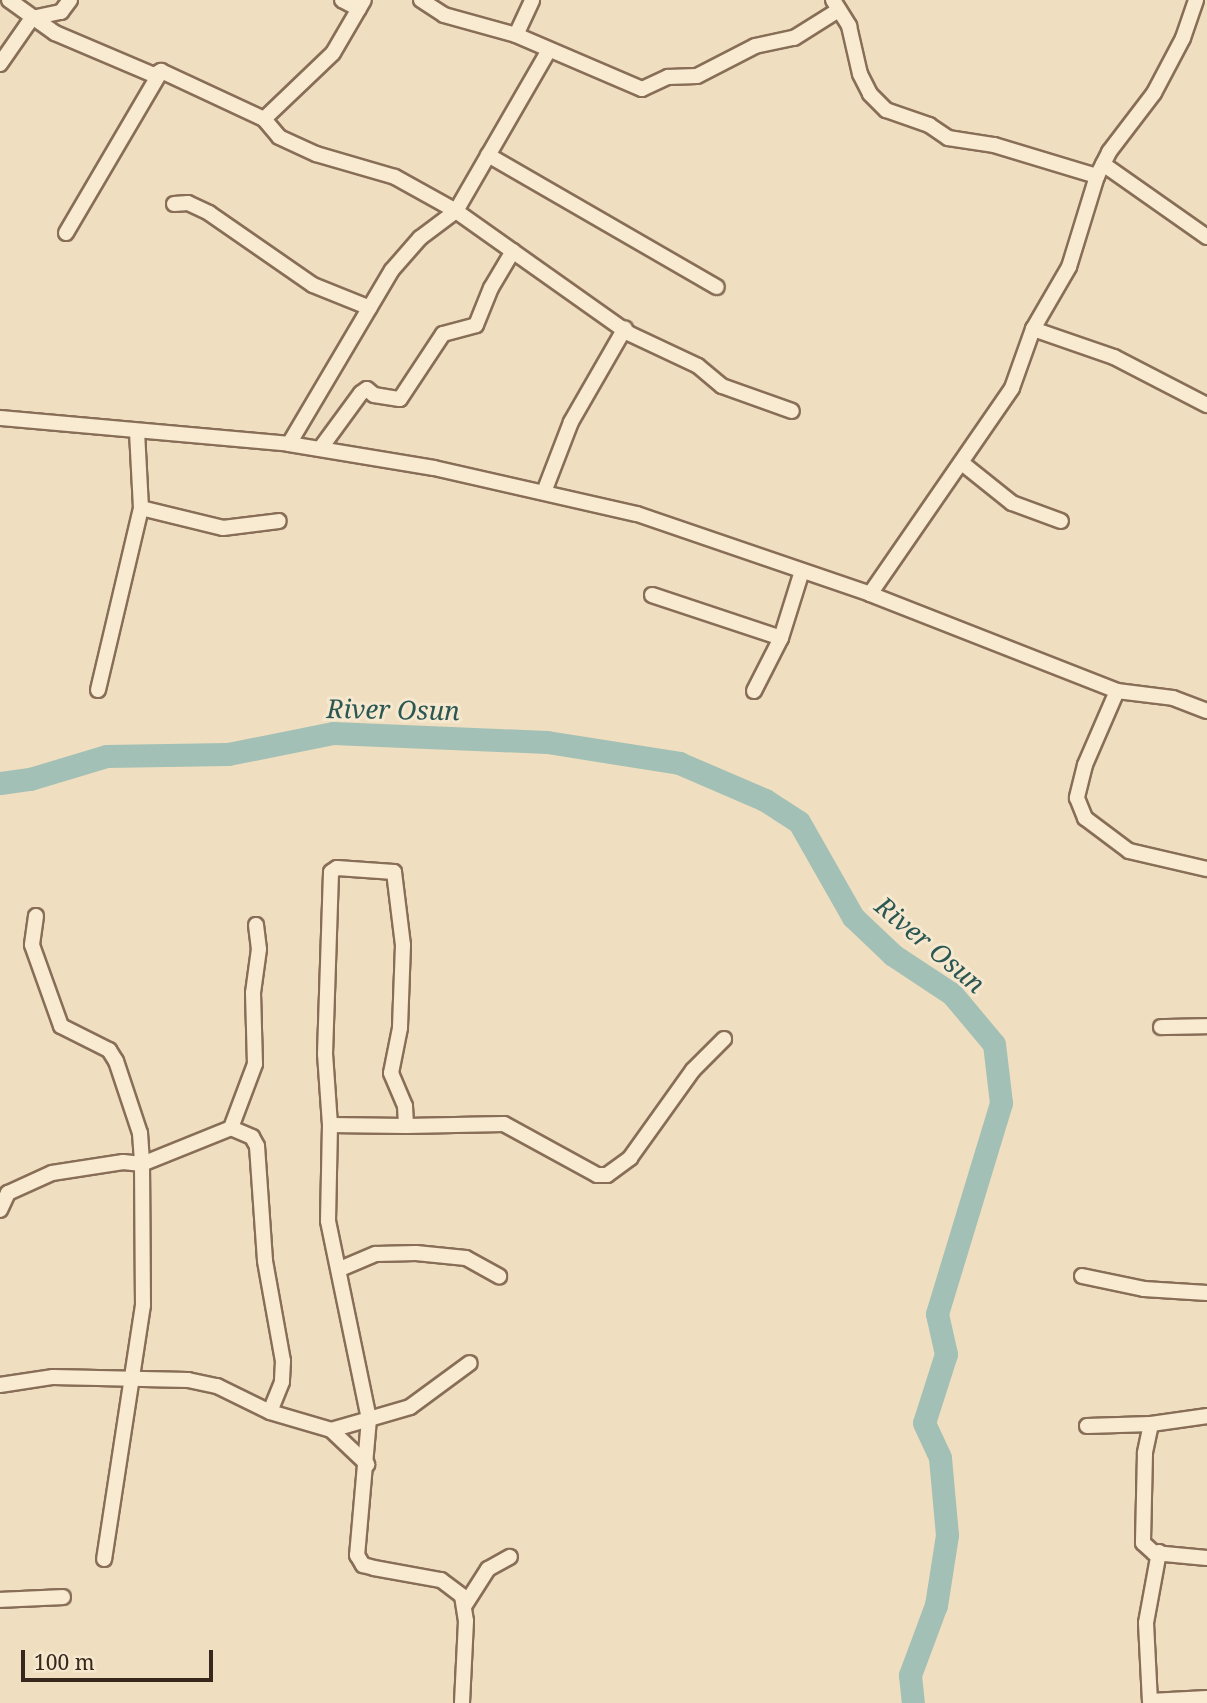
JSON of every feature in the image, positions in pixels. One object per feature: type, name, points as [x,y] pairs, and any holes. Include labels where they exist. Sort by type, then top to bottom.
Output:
[{"type":"street","points":[[9,0],[55,33],[154,75],[161,71]]},
{"type":"street","points":[[0,64],[32,18],[61,12],[70,0]]},
{"type":"street","points":[[264,119],[333,54],[362,5],[342,0]]},
{"type":"street","points":[[421,0],[444,15],[516,35],[642,89],[668,77],[697,76],[755,46],[794,38],[835,6],[849,26],[860,74],[870,94],[886,110],[929,125],[948,138],[994,145],[1100,170],[1207,237]]},
{"type":"street","points":[[516,35],[532,0]]},
{"type":"street","points":[[870,594],[1012,387],[1032,328],[1069,267],[1100,170],[1154,93],[1183,37],[1196,0]]},
{"type":"street","points":[[289,444],[392,270],[420,237],[456,211],[549,50]]},
{"type":"street","points":[[161,71],[264,119],[279,137],[316,154],[395,177],[456,211],[625,328],[698,366],[722,386],[792,411]]},
{"type":"street","points":[[66,233],[161,71]]},
{"type":"street","points":[[488,155],[717,287]]},
{"type":"street","points":[[174,204],[188,203],[208,213],[313,285],[370,309]]},
{"type":"street","points":[[320,449],[360,393],[367,389],[374,395],[400,399],[443,334],[476,325],[491,288],[513,251]]},
{"type":"street","points":[[544,492],[571,422],[625,328]]},
{"type":"street","points":[[1032,328],[1114,357],[1207,405]]},
{"type":"street","points":[[0,418],[289,444],[544,492],[637,514],[870,594],[1117,691],[1173,698],[1207,711]]},
{"type":"street","points":[[98,690],[141,508],[137,432]]},
{"type":"street","points":[[962,463],[1012,503],[1061,521]]},
{"type":"street","points":[[141,508],[223,528],[279,521]]},
{"type":"street","points":[[754,691],[782,638],[803,571]]},
{"type":"street","points":[[652,595],[782,638]]},
{"type":"street","points":[[1117,691],[1084,765],[1077,798],[1085,818],[1129,851],[1207,869]]},
{"type":"street","points":[[406,1126],[405,1106],[391,1073],[400,1028],[403,945],[397,874],[337,868],[328,881],[324,1081],[330,1125],[328,1221],[369,1419],[367,1464],[355,1543],[363,1564],[441,1580],[454,1587],[465,1605]]},
{"type":"street","points":[[36,916],[32,945],[61,1026],[109,1050],[116,1061],[139,1133],[142,1164],[143,1305],[128,1377],[104,1559]]},
{"type":"street","points":[[0,1210],[8,1193],[21,1184],[52,1172],[123,1162],[142,1164],[231,1128],[255,1064],[253,993],[259,949],[256,925]]},
{"type":"street","points":[[1161,1027],[1207,1026]]},
{"type":"street","points":[[330,1125],[504,1124],[597,1175],[607,1175],[630,1158],[693,1070],[724,1039]]},
{"type":"street","points":[[231,1128],[252,1138],[257,1146],[265,1261],[283,1361],[282,1382],[270,1412]]},
{"type":"street","points":[[340,1269],[376,1254],[416,1253],[466,1258],[499,1276]]},
{"type":"street","points":[[1082,1276],[1166,1292],[1207,1293]]},
{"type":"street","points":[[331,1430],[410,1407],[470,1363]]},
{"type":"street","points":[[0,1385],[35,1378],[128,1377],[209,1384],[270,1412],[331,1430],[367,1464]]},
{"type":"street","points":[[1087,1426],[1151,1424],[1207,1416]]},
{"type":"street","points":[[1151,1424],[1142,1533],[1146,1549],[1207,1558]]},
{"type":"street","points":[[1160,1552],[1146,1623],[1150,1702],[1207,1698]]},
{"type":"street","points":[[462,1703],[465,1605],[488,1569],[510,1557]]},
{"type":"street","points":[[0,1600],[63,1597]]},
{"type":"waterway","name":"River Osun","points":[[0,783],[30,779],[106,756],[228,754],[333,733],[547,742],[679,763],[765,800],[799,822],[853,917],[893,955],[952,994],[994,1044],[1001,1103],[937,1314],[946,1354],[924,1423],[940,1458],[947,1535],[936,1605],[910,1675],[913,1703]]}]
